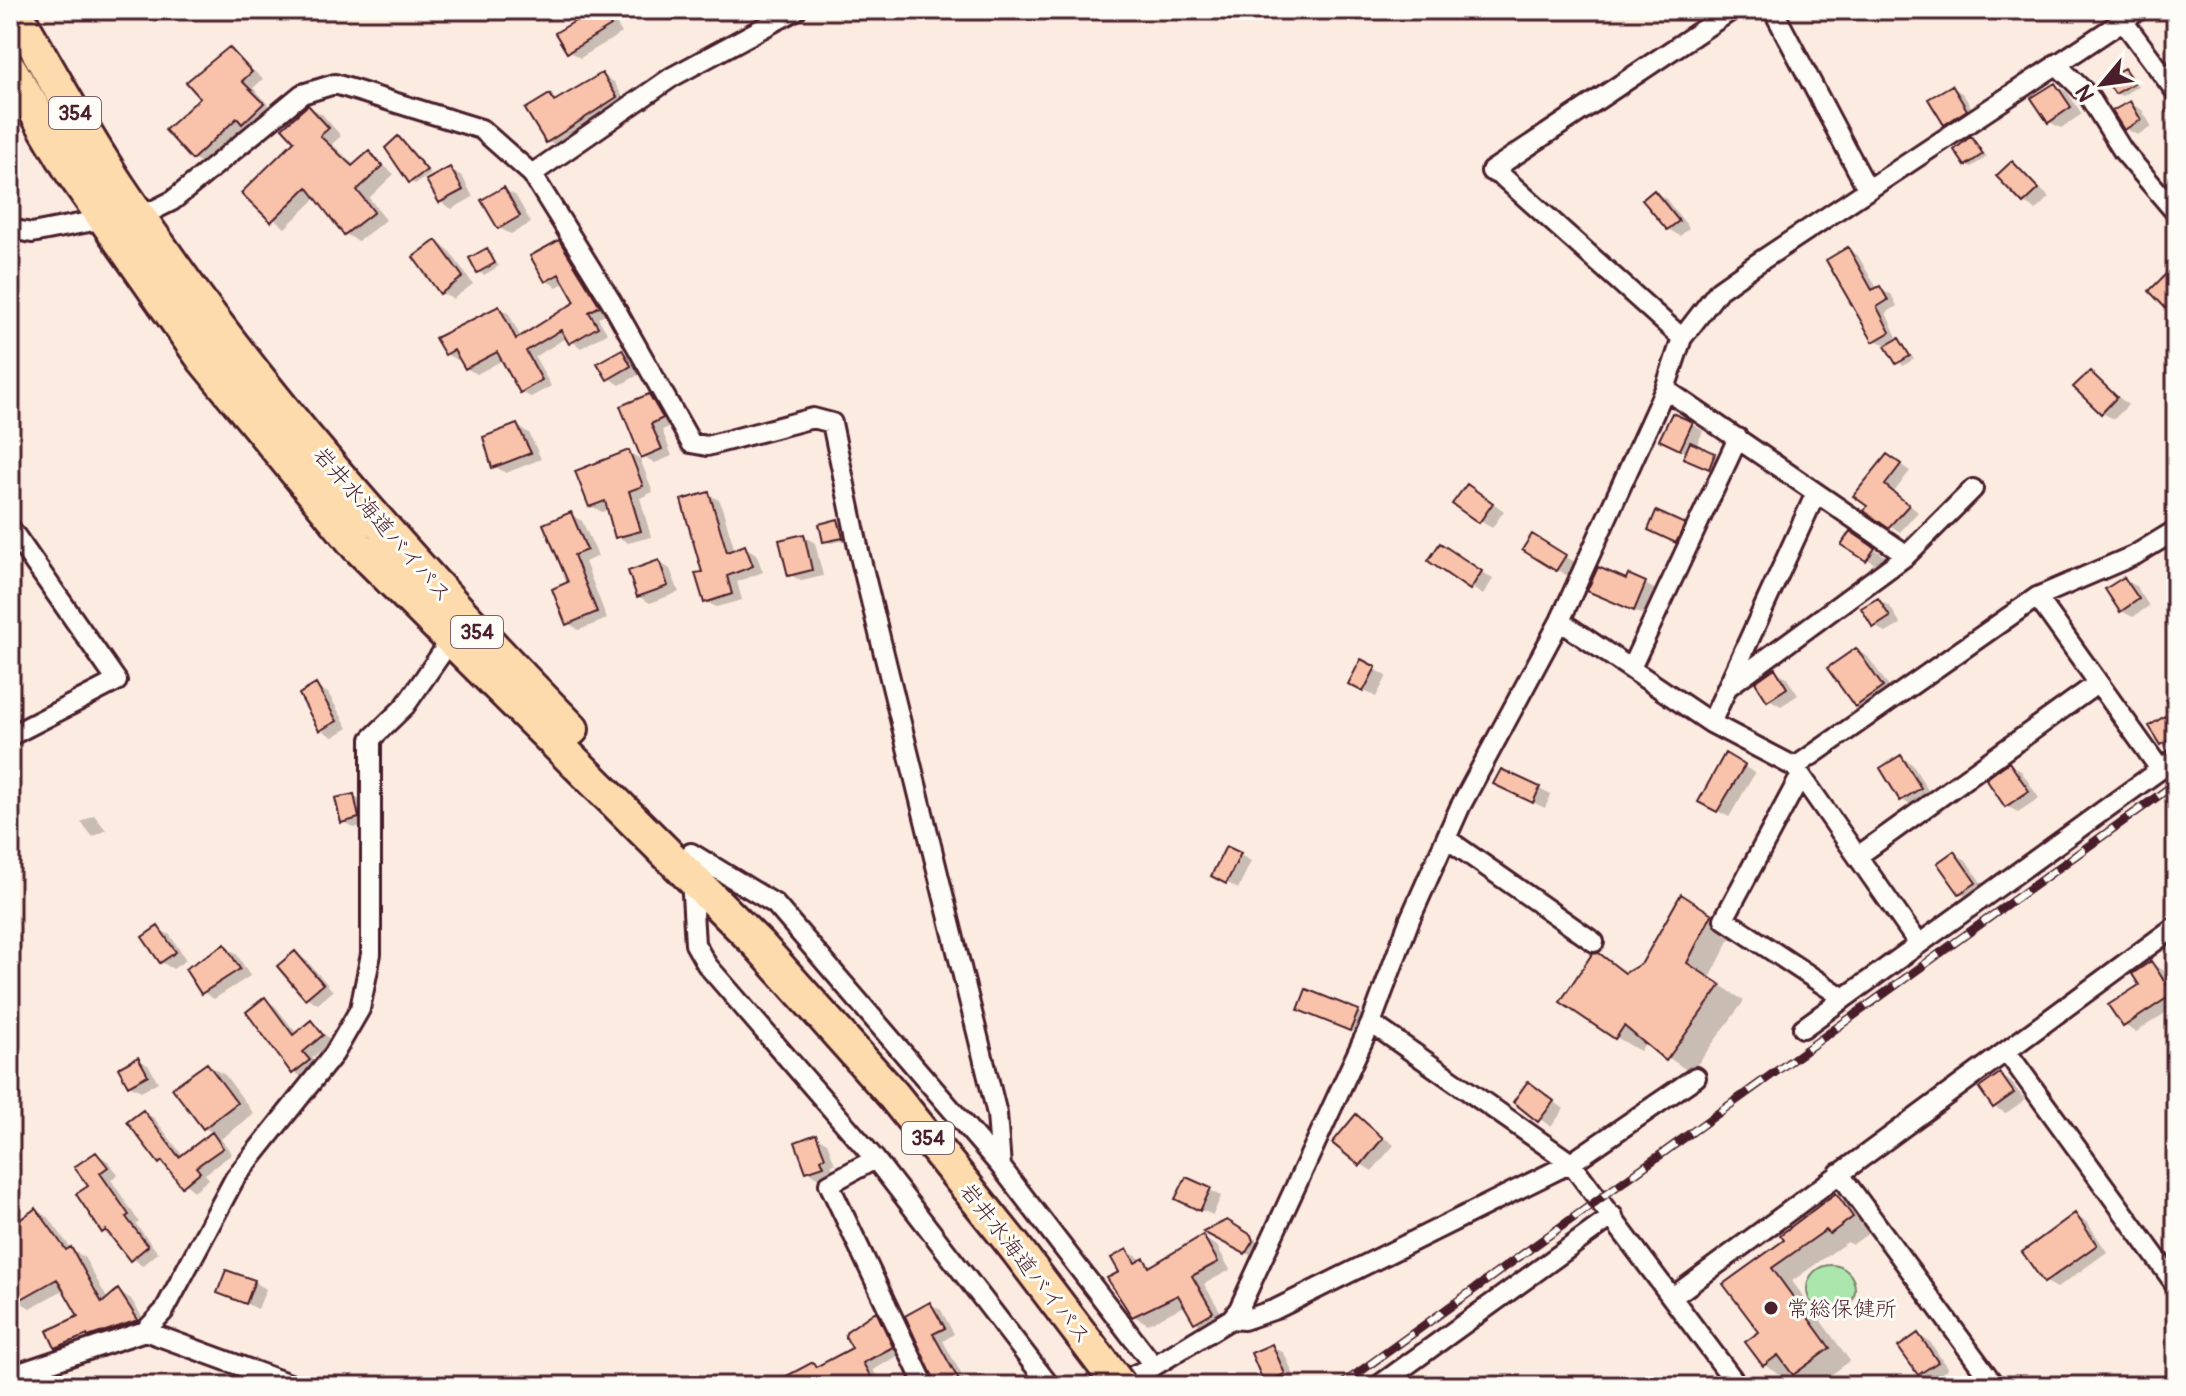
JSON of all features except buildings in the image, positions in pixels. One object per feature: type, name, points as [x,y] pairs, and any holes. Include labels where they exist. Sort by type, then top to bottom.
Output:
[{"type":"highway","name":"岩井水海道バイパス","points":[[14,10],[138,214],[459,631]]},
{"type":"highway","name":"岩井水海道バイパス","points":[[10,69],[105,221],[204,360],[357,546],[459,631],[756,926],[1014,1246],[1120,1386]]},
{"type":"street","points":[[532,174],[672,77],[796,10]]},
{"type":"street","points":[[1682,338],[1503,177],[1491,171],[1732,10]]},
{"type":"street","points":[[1773,10],[1868,190]]},
{"type":"street","points":[[1110,1386],[1154,1366],[1231,1319],[1277,1232],[1371,1023],[1410,919],[1460,807],[1560,621],[1665,389],[1682,338],[1719,290],[2139,10]]},
{"type":"street","points":[[2123,21],[2176,92]]},
{"type":"street","points":[[2056,64],[2088,95],[2123,151],[2176,213]]},
{"type":"street","points":[[10,229],[32,233],[105,221],[138,214],[172,201],[302,94],[335,84],[481,129],[532,174],[611,301],[691,443],[707,446],[813,418],[832,423],[860,556],[997,1114],[1001,1167]]},
{"type":"street","points":[[1665,389],[1907,555]]},
{"type":"street","points":[[1631,668],[1738,438]]},
{"type":"street","points":[[1729,686],[1907,555],[1973,489]]},
{"type":"street","points":[[1711,723],[1816,493]]},
{"type":"street","points":[[10,528],[117,681],[10,736]]},
{"type":"street","points":[[1842,997],[1724,919],[1798,772],[2037,597],[2135,555],[2176,530]]},
{"type":"street","points":[[2037,597],[2160,769]]},
{"type":"street","points":[[1560,621],[1711,723],[1798,772],[1918,943]]},
{"type":"street","points":[[10,1376],[145,1331],[164,1311],[235,1178],[334,1054],[360,1009],[371,954],[371,739],[405,706],[459,631]]},
{"type":"street","points":[[1858,856],[2098,683]]},
{"type":"street","points":[[1803,1028],[2176,758]]},
{"type":"street","points":[[1447,839],[1594,942]]},
{"type":"street","points":[[1050,1386],[875,1159],[707,965],[695,944],[691,863],[775,904],[1001,1167],[1154,1366]]},
{"type":"street","points":[[1674,1296],[2175,927]]},
{"type":"street","points":[[1371,1023],[1571,1163],[1674,1296],[1738,1386]]},
{"type":"street","points":[[2007,1052],[2176,1285]]},
{"type":"street","points":[[1231,1319],[1244,1320],[1276,1309],[1571,1163],[1696,1077]]},
{"type":"street","points":[[875,1159],[829,1184],[925,1386]]},
{"type":"street","points":[[1839,1173],[1995,1386]]},
{"type":"street","points":[[1378,1386],[1613,1216]]},
{"type":"street","points":[[145,1331],[295,1386]]},
{"type":"green space","points":[[1831,1265],[1848,1272],[1855,1289],[1848,1306],[1831,1313],[1814,1306],[1807,1289],[1814,1272]]},
{"type":"railway","points":[[1340,1386],[2176,783]]},
{"type":"place","name":"常総保健所","points":[[1771,1308]]}]
